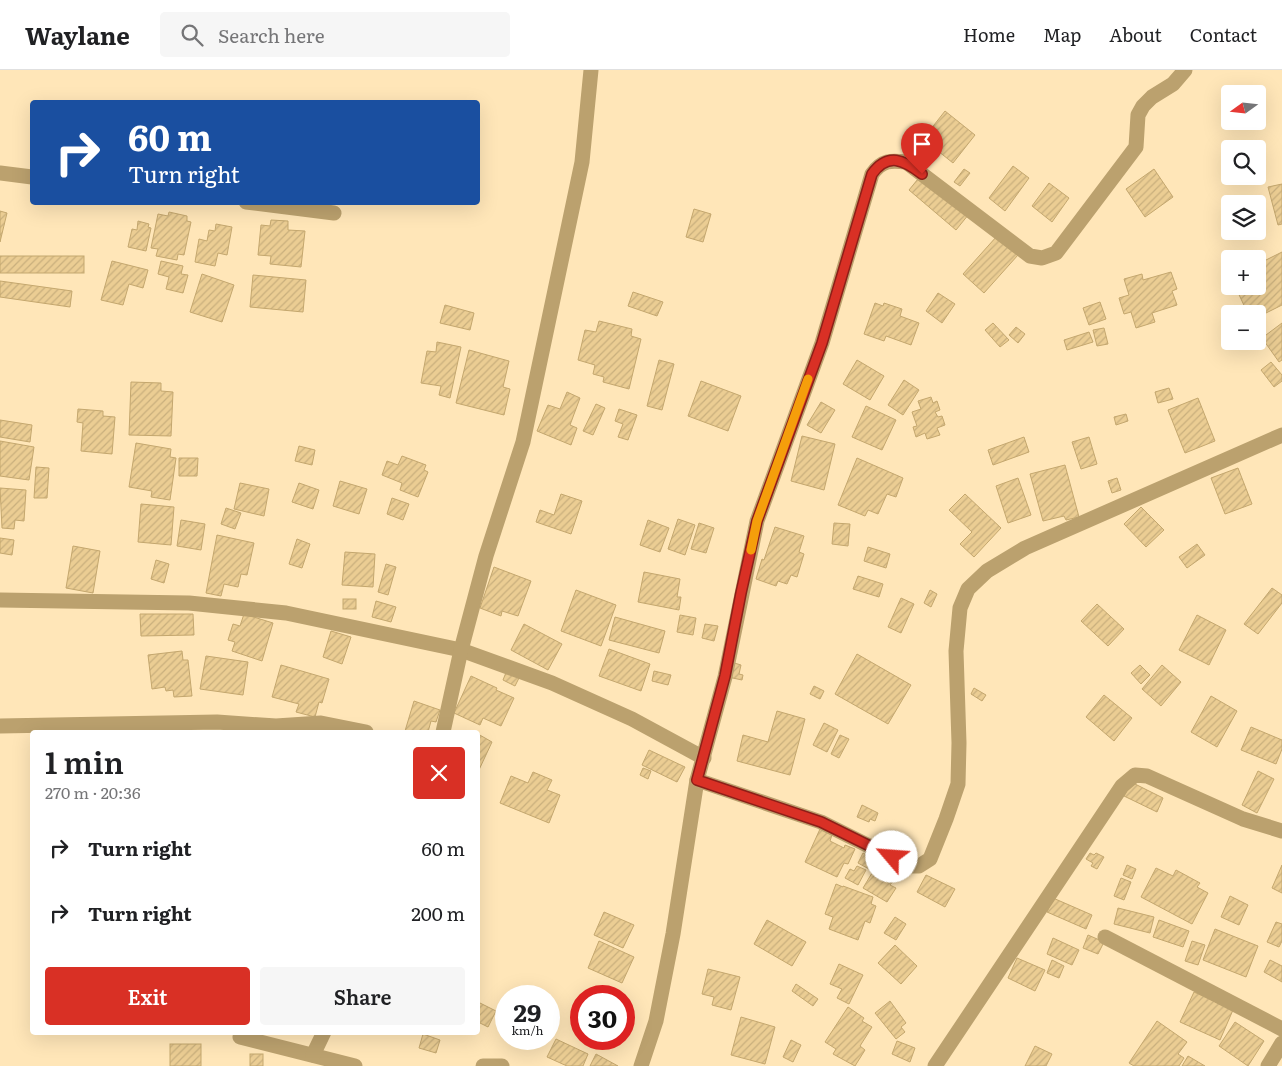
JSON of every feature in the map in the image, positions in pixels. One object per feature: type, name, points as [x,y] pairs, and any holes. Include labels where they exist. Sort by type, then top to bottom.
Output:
[{"type":"street","points":[[443,730],[461,650],[486,556],[523,442],[582,162],[591,70]]},
{"type":"street","points":[[641,1066],[656,1022],[671,944],[697,780],[725,676],[757,521],[822,343],[872,174],[878,165],[891,160],[906,162],[1030,256],[1042,258],[1056,253],[1136,147],[1138,115],[1143,106],[1152,97],[1173,84],[1185,70]]},
{"type":"street","points":[[0,173],[30,177]]},
{"type":"street","points":[[270,205],[334,213]]},
{"type":"street","points":[[697,780],[821,822],[909,866],[918,866],[930,859],[958,784],[959,743],[956,651],[960,608],[968,589],[987,571],[1025,548],[1282,435]]},
{"type":"street","points":[[0,600],[189,603],[286,613],[461,650],[552,683],[632,719],[704,758]]},
{"type":"street","points":[[0,726],[217,722],[276,726],[322,723],[356,730]]},
{"type":"street","points":[[935,1066],[1122,786],[1135,775],[1148,776],[1243,819],[1282,831]]},
{"type":"street","points":[[1105,937],[1282,1029]]},
{"type":"street","points":[[313,1055],[323,1035]]},
{"type":"street","points":[[240,1037],[355,1066]]},
{"type":"street","points":[[1268,1066],[1282,1044]]},
{"type":"street","points":[[483,1066],[502,1066]]},
{"type":"building","points":[[945,111],[975,135],[953,163],[923,139]]},
{"type":"building","points":[[1013,166],[1029,178],[1005,211],[989,198]]},
{"type":"building","points":[[964,169],[970,173],[960,186],[954,182]]},
{"type":"building","points":[[1154,169],[1173,197],[1145,217],[1126,189]]},
{"type":"building","points":[[922,174],[969,214],[956,230],[909,190]]},
{"type":"building","points":[[1049,183],[1069,198],[1052,222],[1032,206]]},
{"type":"building","points":[[1282,184],[1282,224],[1278,225],[1268,187]]},
{"type":"building","points":[[694,209],[711,214],[703,242],[686,237]]},
{"type":"building","points":[[0,211],[7,213],[0,242]]},
{"type":"building","points":[[169,212],[187,216],[187,221],[191,222],[184,255],[178,254],[177,260],[156,256],[158,249],[151,248],[158,214],[168,216]]},
{"type":"building","points":[[271,220],[288,221],[288,230],[305,231],[301,267],[270,264],[271,256],[258,255],[261,225],[270,226]]},
{"type":"building","points":[[138,221],[149,224],[148,227],[151,228],[146,251],[128,247],[132,229],[137,230]]},
{"type":"building","points":[[216,224],[232,227],[227,255],[218,253],[215,266],[195,262],[199,239],[207,241],[209,230],[215,231]]},
{"type":"building","points":[[997,236],[1018,255],[984,293],[963,274]]},
{"type":"building","points":[[1282,252],[1282,305],[1266,313],[1266,305],[1244,305],[1239,295],[1266,295],[1266,260]]},
{"type":"building","points":[[0,256],[84,256],[84,273],[0,273]]},
{"type":"building","points":[[112,261],[148,270],[143,288],[129,284],[123,305],[101,300]]},
{"type":"building","points":[[161,261],[183,266],[181,274],[188,275],[183,293],[166,289],[169,277],[158,274]]},
{"type":"building","points":[[1171,272],[1177,289],[1172,291],[1177,305],[1152,313],[1155,322],[1136,328],[1131,312],[1124,314],[1119,298],[1129,295],[1124,279],[1142,274],[1143,280]]},
{"type":"building","points":[[202,274],[234,285],[222,322],[190,312]]},
{"type":"building","points":[[253,275],[306,280],[303,312],[250,307]]},
{"type":"building","points":[[0,281],[72,291],[70,307],[0,297]]},
{"type":"building","points":[[633,292],[663,302],[657,316],[628,306]]},
{"type":"building","points":[[938,293],[955,304],[942,323],[926,311]]},
{"type":"building","points":[[1100,302],[1106,319],[1089,325],[1083,308]]},
{"type":"building","points":[[875,303],[883,306],[884,303],[902,309],[900,316],[919,323],[911,345],[886,336],[884,341],[864,334]]},
{"type":"building","points":[[445,305],[474,313],[470,330],[440,323]]},
{"type":"building","points":[[599,321],[632,329],[631,336],[641,339],[629,389],[603,382],[604,377],[593,374],[595,365],[578,360],[585,330],[596,332]]},
{"type":"building","points":[[993,323],[1009,340],[1000,347],[985,330]]},
{"type":"building","points":[[1282,323],[1282,360],[1279,362],[1266,344],[1266,335]]},
{"type":"building","points":[[1016,327],[1025,334],[1018,343],[1009,335]]},
{"type":"building","points":[[1104,328],[1108,344],[1097,346],[1093,330]]},
{"type":"building","points":[[1089,332],[1093,342],[1067,350],[1064,340]]},
{"type":"building","points":[[437,342],[461,347],[450,398],[439,395],[441,386],[421,383],[427,351],[436,352]]},
{"type":"building","points":[[469,350],[509,361],[503,387],[510,389],[504,415],[456,403]]},
{"type":"building","points":[[659,360],[674,364],[662,410],[647,406]]},
{"type":"building","points":[[857,360],[884,376],[870,400],[843,384]]},
{"type":"building","points":[[1271,362],[1282,375],[1282,381],[1274,387],[1261,370]]},
{"type":"building","points":[[904,380],[919,390],[903,415],[888,405]]},
{"type":"building","points":[[701,381],[741,396],[728,431],[688,416]]},
{"type":"building","points":[[131,382],[161,383],[161,391],[173,392],[171,436],[129,435]]},
{"type":"building","points":[[1169,388],[1173,399],[1158,403],[1155,392]]},
{"type":"building","points":[[567,392],[580,398],[570,425],[577,428],[571,445],[537,431],[548,405],[560,409]]},
{"type":"building","points":[[931,397],[933,403],[937,401],[940,410],[935,412],[938,417],[942,416],[945,425],[937,428],[940,435],[927,439],[925,433],[916,437],[913,427],[917,426],[912,412],[921,409],[918,401]]},
{"type":"building","points":[[1198,398],[1215,441],[1185,453],[1168,410]]},
{"type":"building","points":[[821,402],[835,410],[821,433],[807,425]]},
{"type":"building","points":[[596,404],[605,408],[593,435],[583,431]]},
{"type":"building","points":[[866,406],[896,420],[882,450],[852,437]]},
{"type":"building","points":[[78,409],[103,411],[103,416],[115,417],[112,454],[81,451],[83,423],[77,422]]},
{"type":"building","points":[[619,409],[637,415],[628,440],[618,437],[623,424],[615,421]]},
{"type":"building","points":[[1126,414],[1128,421],[1116,425],[1114,417]]},
{"type":"building","points":[[0,420],[32,425],[30,442],[0,437]]},
{"type":"building","points":[[802,436],[835,444],[824,490],[791,481]]},
{"type":"building","points":[[1024,437],[1029,452],[993,465],[988,450]]},
{"type":"building","points":[[1089,437],[1097,464],[1081,469],[1072,442]]},
{"type":"building","points":[[0,441],[34,447],[29,480],[0,476]]},
{"type":"building","points":[[136,443],[171,449],[170,457],[176,458],[170,500],[151,497],[152,491],[129,487]]},
{"type":"building","points":[[299,446],[315,450],[312,465],[295,461]]},
{"type":"building","points":[[402,456],[426,465],[424,470],[428,472],[418,497],[400,490],[402,483],[382,475],[387,461],[398,465]]},
{"type":"building","points":[[179,458],[198,458],[197,476],[179,476]]},
{"type":"building","points":[[857,458],[903,478],[896,497],[887,494],[878,514],[868,510],[865,516],[838,505]]},
{"type":"building","points":[[1065,465],[1079,517],[1066,520],[1064,516],[1043,521],[1030,474]]},
{"type":"building","points":[[36,467],[49,468],[47,498],[34,498]]},
{"type":"building","points":[[1238,468],[1252,504],[1225,514],[1211,478]]},
{"type":"building","points":[[1018,478],[1031,515],[1008,523],[996,486]]},
{"type":"building","points":[[1117,478],[1121,490],[1112,493],[1108,481]]},
{"type":"building","points":[[340,481],[367,489],[359,514],[333,506]]},
{"type":"building","points":[[240,483],[269,489],[264,516],[234,509]]},
{"type":"building","points":[[299,483],[319,490],[313,509],[292,502]]},
{"type":"building","points":[[0,488],[26,490],[24,521],[15,520],[14,529],[2,528]]},
{"type":"building","points":[[561,494],[582,501],[571,534],[536,522],[540,510],[554,515]]},
{"type":"building","points":[[965,494],[1001,528],[974,557],[960,544],[972,532],[949,510]]},
{"type":"building","points":[[392,498],[409,504],[403,520],[387,514]]},
{"type":"building","points":[[141,504],[174,507],[171,545],[138,542]]},
{"type":"building","points":[[1141,507],[1164,530],[1146,547],[1124,524]]},
{"type":"building","points":[[226,508],[241,513],[235,529],[221,524]]},
{"type":"building","points":[[678,519],[695,525],[685,555],[668,549]]},
{"type":"building","points":[[181,520],[205,524],[201,550],[177,546]]},
{"type":"building","points":[[648,520],[669,528],[660,552],[640,545]]},
{"type":"building","points":[[699,523],[714,528],[706,553],[691,549]]},
{"type":"building","points":[[834,523],[850,524],[848,546],[832,544]]},
{"type":"building","points":[[775,527],[804,536],[799,552],[804,554],[797,577],[791,575],[787,584],[778,581],[776,586],[756,579]]},
{"type":"building","points":[[217,535],[254,543],[247,575],[241,574],[238,587],[224,584],[221,596],[206,593]]},
{"type":"building","points":[[0,538],[14,540],[12,555],[0,553]]},
{"type":"building","points":[[297,539],[310,544],[302,568],[289,564]]},
{"type":"building","points":[[1197,544],[1205,555],[1187,568],[1179,557]]},
{"type":"building","points":[[73,546],[100,551],[93,593],[66,588]]},
{"type":"building","points":[[868,547],[890,554],[886,568],[864,561]]},
{"type":"building","points":[[345,552],[375,554],[373,587],[342,585]]},
{"type":"building","points":[[156,560],[169,564],[164,583],[151,579]]},
{"type":"building","points":[[386,564],[396,567],[388,595],[378,592]]},
{"type":"building","points":[[494,567],[531,581],[518,616],[502,611],[501,616],[480,608]]},
{"type":"building","points":[[644,572],[680,579],[677,597],[681,597],[679,610],[638,602]]},
{"type":"building","points":[[858,576],[883,584],[879,597],[853,589]]},
{"type":"building","points":[[1272,588],[1282,595],[1282,603],[1258,634],[1244,624]]},
{"type":"building","points":[[576,590],[616,605],[601,646],[561,631]]},
{"type":"building","points":[[930,590],[937,594],[931,607],[924,603]]},
{"type":"building","points":[[901,598],[914,604],[901,633],[888,627]]},
{"type":"building","points":[[343,599],[356,599],[356,609],[343,609]]},
{"type":"building","points":[[376,601],[396,607],[391,622],[372,617]]},
{"type":"building","points":[[1097,604],[1124,629],[1108,646],[1081,621]]},
{"type":"building","points":[[140,614],[193,614],[194,635],[141,636]]},
{"type":"building","points":[[244,614],[273,623],[262,661],[232,651],[235,642],[228,640],[233,624],[240,626]]},
{"type":"building","points":[[680,615],[696,618],[693,635],[677,632]]},
{"type":"building","points":[[1197,615],[1226,630],[1209,665],[1179,650]]},
{"type":"building","points":[[615,617],[665,631],[659,653],[609,640]]},
{"type":"building","points":[[524,624],[562,644],[548,670],[511,650]]},
{"type":"building","points":[[705,624],[718,626],[714,641],[702,638]]},
{"type":"building","points":[[331,631],[351,637],[342,664],[323,657]]},
{"type":"building","points":[[609,649],[650,664],[641,691],[599,676]]},
{"type":"building","points":[[182,651],[183,660],[188,660],[192,696],[174,697],[173,690],[166,691],[165,687],[152,689],[148,655]]},
{"type":"building","points":[[857,654],[911,685],[888,724],[835,694]]},
{"type":"building","points":[[206,656],[248,662],[243,695],[200,689]]},
{"type":"building","points":[[731,662],[741,665],[739,674],[743,675],[742,680],[728,677]]},
{"type":"building","points":[[281,665],[329,679],[322,703],[319,702],[315,717],[296,712],[299,704],[272,697]]},
{"type":"building","points":[[1140,665],[1150,675],[1141,684],[1131,673]]},
{"type":"building","points":[[1162,665],[1181,682],[1161,706],[1142,689]]},
{"type":"building","points":[[507,670],[520,676],[515,686],[503,680]]},
{"type":"building","points":[[654,671],[671,675],[668,685],[652,681]]},
{"type":"building","points":[[471,676],[514,698],[501,726],[483,718],[480,725],[454,713]]},
{"type":"building","points":[[814,686],[824,691],[820,699],[810,694]]},
{"type":"building","points":[[974,688],[986,695],[982,701],[971,694]]},
{"type":"building","points":[[1104,695],[1132,718],[1114,741],[1086,717]]},
{"type":"building","points":[[1211,696],[1237,711],[1217,747],[1191,732]]},
{"type":"building","points":[[414,701],[440,710],[436,722],[431,721],[429,730],[405,730]]},
{"type":"building","points":[[777,711],[805,719],[790,775],[737,761],[743,735],[768,742]]},
{"type":"building","points":[[824,723],[838,730],[827,752],[813,745]]},
{"type":"building","points":[[1251,727],[1282,740],[1282,749],[1276,764],[1241,750]]},
{"type":"building","points":[[480,735],[492,742],[480,768]]},
{"type":"building","points":[[840,735],[849,739],[839,758],[831,754]]},
{"type":"building","points":[[649,750],[685,767],[677,782],[642,765]]},
{"type":"building","points":[[643,768],[651,771],[648,779],[640,775]]},
{"type":"building","points":[[1258,771],[1274,779],[1257,813],[1242,805]]},
{"type":"building","points":[[533,772],[552,780],[547,790],[560,795],[549,823],[500,803],[511,776],[528,783]]},
{"type":"building","points":[[1131,782],[1163,798],[1157,812],[1124,796]]},
{"type":"building","points":[[862,805],[878,813],[875,821],[870,819],[869,822],[857,817]]},
{"type":"building","points":[[820,829],[832,835],[830,841],[844,848],[845,845],[855,849],[848,864],[844,863],[837,877],[805,862]]},
{"type":"building","points":[[863,853],[874,859],[869,869],[858,863]]},
{"type":"building","points":[[1090,853],[1094,855],[1096,853],[1104,857],[1097,869],[1091,866],[1093,863],[1086,859]]},
{"type":"building","points":[[881,865],[897,875],[890,885],[896,888],[887,902],[863,888],[872,873],[875,875]]},
{"type":"building","points":[[1127,865],[1136,869],[1132,879],[1123,875]]},
{"type":"building","points":[[1282,865],[1282,893],[1272,888]]},
{"type":"building","points":[[857,866],[866,870],[858,885],[845,878],[850,869],[854,871]]},
{"type":"building","points":[[1156,868],[1173,876],[1176,870],[1200,883],[1197,887],[1208,893],[1192,924],[1141,897]]},
{"type":"building","points":[[926,875],[955,889],[945,907],[917,892]]},
{"type":"building","points":[[1121,878],[1131,882],[1124,900],[1114,896]]},
{"type":"building","points":[[836,884],[873,897],[871,904],[876,906],[870,923],[865,921],[858,940],[829,929],[833,917],[825,914]]},
{"type":"building","points":[[1230,896],[1248,905],[1239,925],[1221,917]]},
{"type":"building","points":[[1053,898],[1092,915],[1086,929],[1047,912]]},
{"type":"building","points":[[1118,908],[1154,917],[1150,933],[1114,924]]},
{"type":"building","points":[[604,912],[634,925],[623,948],[594,935]]},
{"type":"building","points":[[895,917],[906,924],[896,940],[884,933]]},
{"type":"building","points":[[767,920],[806,942],[792,966],[754,944]]},
{"type":"building","points":[[1159,920],[1189,931],[1183,947],[1153,937]]},
{"type":"building","points":[[1276,922],[1282,924],[1282,941],[1279,947],[1267,942]]},
{"type":"building","points":[[1215,929],[1258,946],[1246,977],[1203,960]]},
{"type":"building","points":[[1088,935],[1104,942],[1098,954],[1083,948]]},
{"type":"building","points":[[1053,938],[1079,950],[1072,965],[1047,954]]},
{"type":"building","points":[[599,941],[634,957],[622,983],[588,968]]},
{"type":"building","points":[[1192,941],[1205,945],[1198,965],[1185,961]]},
{"type":"building","points":[[895,945],[917,966],[901,984],[878,963]]},
{"type":"building","points":[[1017,958],[1045,970],[1035,991],[1008,978]]},
{"type":"building","points":[[1052,960],[1064,966],[1059,978],[1047,973]]},
{"type":"building","points":[[1270,960],[1282,966],[1282,982],[1264,972]]},
{"type":"building","points":[[839,964],[863,975],[849,1004],[837,998],[842,989],[830,984]]},
{"type":"building","points":[[708,969],[740,977],[731,1010],[712,1005],[714,997],[702,994]]},
{"type":"building","points":[[796,984],[818,999],[813,1006],[792,991]]},
{"type":"building","points":[[1194,992],[1233,1010],[1220,1040],[1180,1022]]},
{"type":"building","points":[[890,1001],[906,1023],[901,1027],[905,1032],[896,1039],[875,1013]]},
{"type":"building","points":[[480,1003],[495,1010],[488,1027],[480,1023]]},
{"type":"building","points":[[848,1007],[864,1018],[862,1021],[872,1027],[860,1046],[865,1050],[855,1066],[833,1054],[836,1049],[825,1042]]},
{"type":"building","points":[[741,1017],[775,1027],[765,1064],[731,1055]]},
{"type":"building","points":[[1157,1021],[1187,1042],[1178,1054],[1184,1058],[1179,1066],[1134,1066],[1129,1063]]},
{"type":"building","points":[[1235,1022],[1264,1041],[1248,1066],[1219,1046]]},
{"type":"building","points":[[423,1035],[440,1040],[436,1053],[419,1048]]},
{"type":"building","points":[[791,1040],[801,1045],[793,1062],[783,1057]]},
{"type":"building","points":[[560,1041],[570,1046],[570,1050],[579,1050],[588,1054],[583,1066],[567,1066],[547,1057],[550,1050],[560,1050]]},
{"type":"building","points":[[897,1041],[915,1048],[910,1062],[892,1054]]},
{"type":"building","points":[[170,1044],[201,1044],[201,1066],[170,1066]]},
{"type":"building","points":[[1035,1046],[1052,1054],[1046,1066],[1025,1066]]},
{"type":"building","points":[[250,1054],[263,1054],[263,1066],[250,1066]]},
{"type":"building","points":[[596,1054],[618,1066],[590,1066]]},
{"type":"building","points":[[1188,1056],[1205,1066],[1182,1066]]},
{"type":"slow traffic","points":[[751,550],[757,521],[808,379]]},
{"type":"route","points":[[892,857],[821,822],[697,780],[725,676],[757,521],[822,343],[872,174],[878,165],[891,160],[906,162],[922,174]]}]
